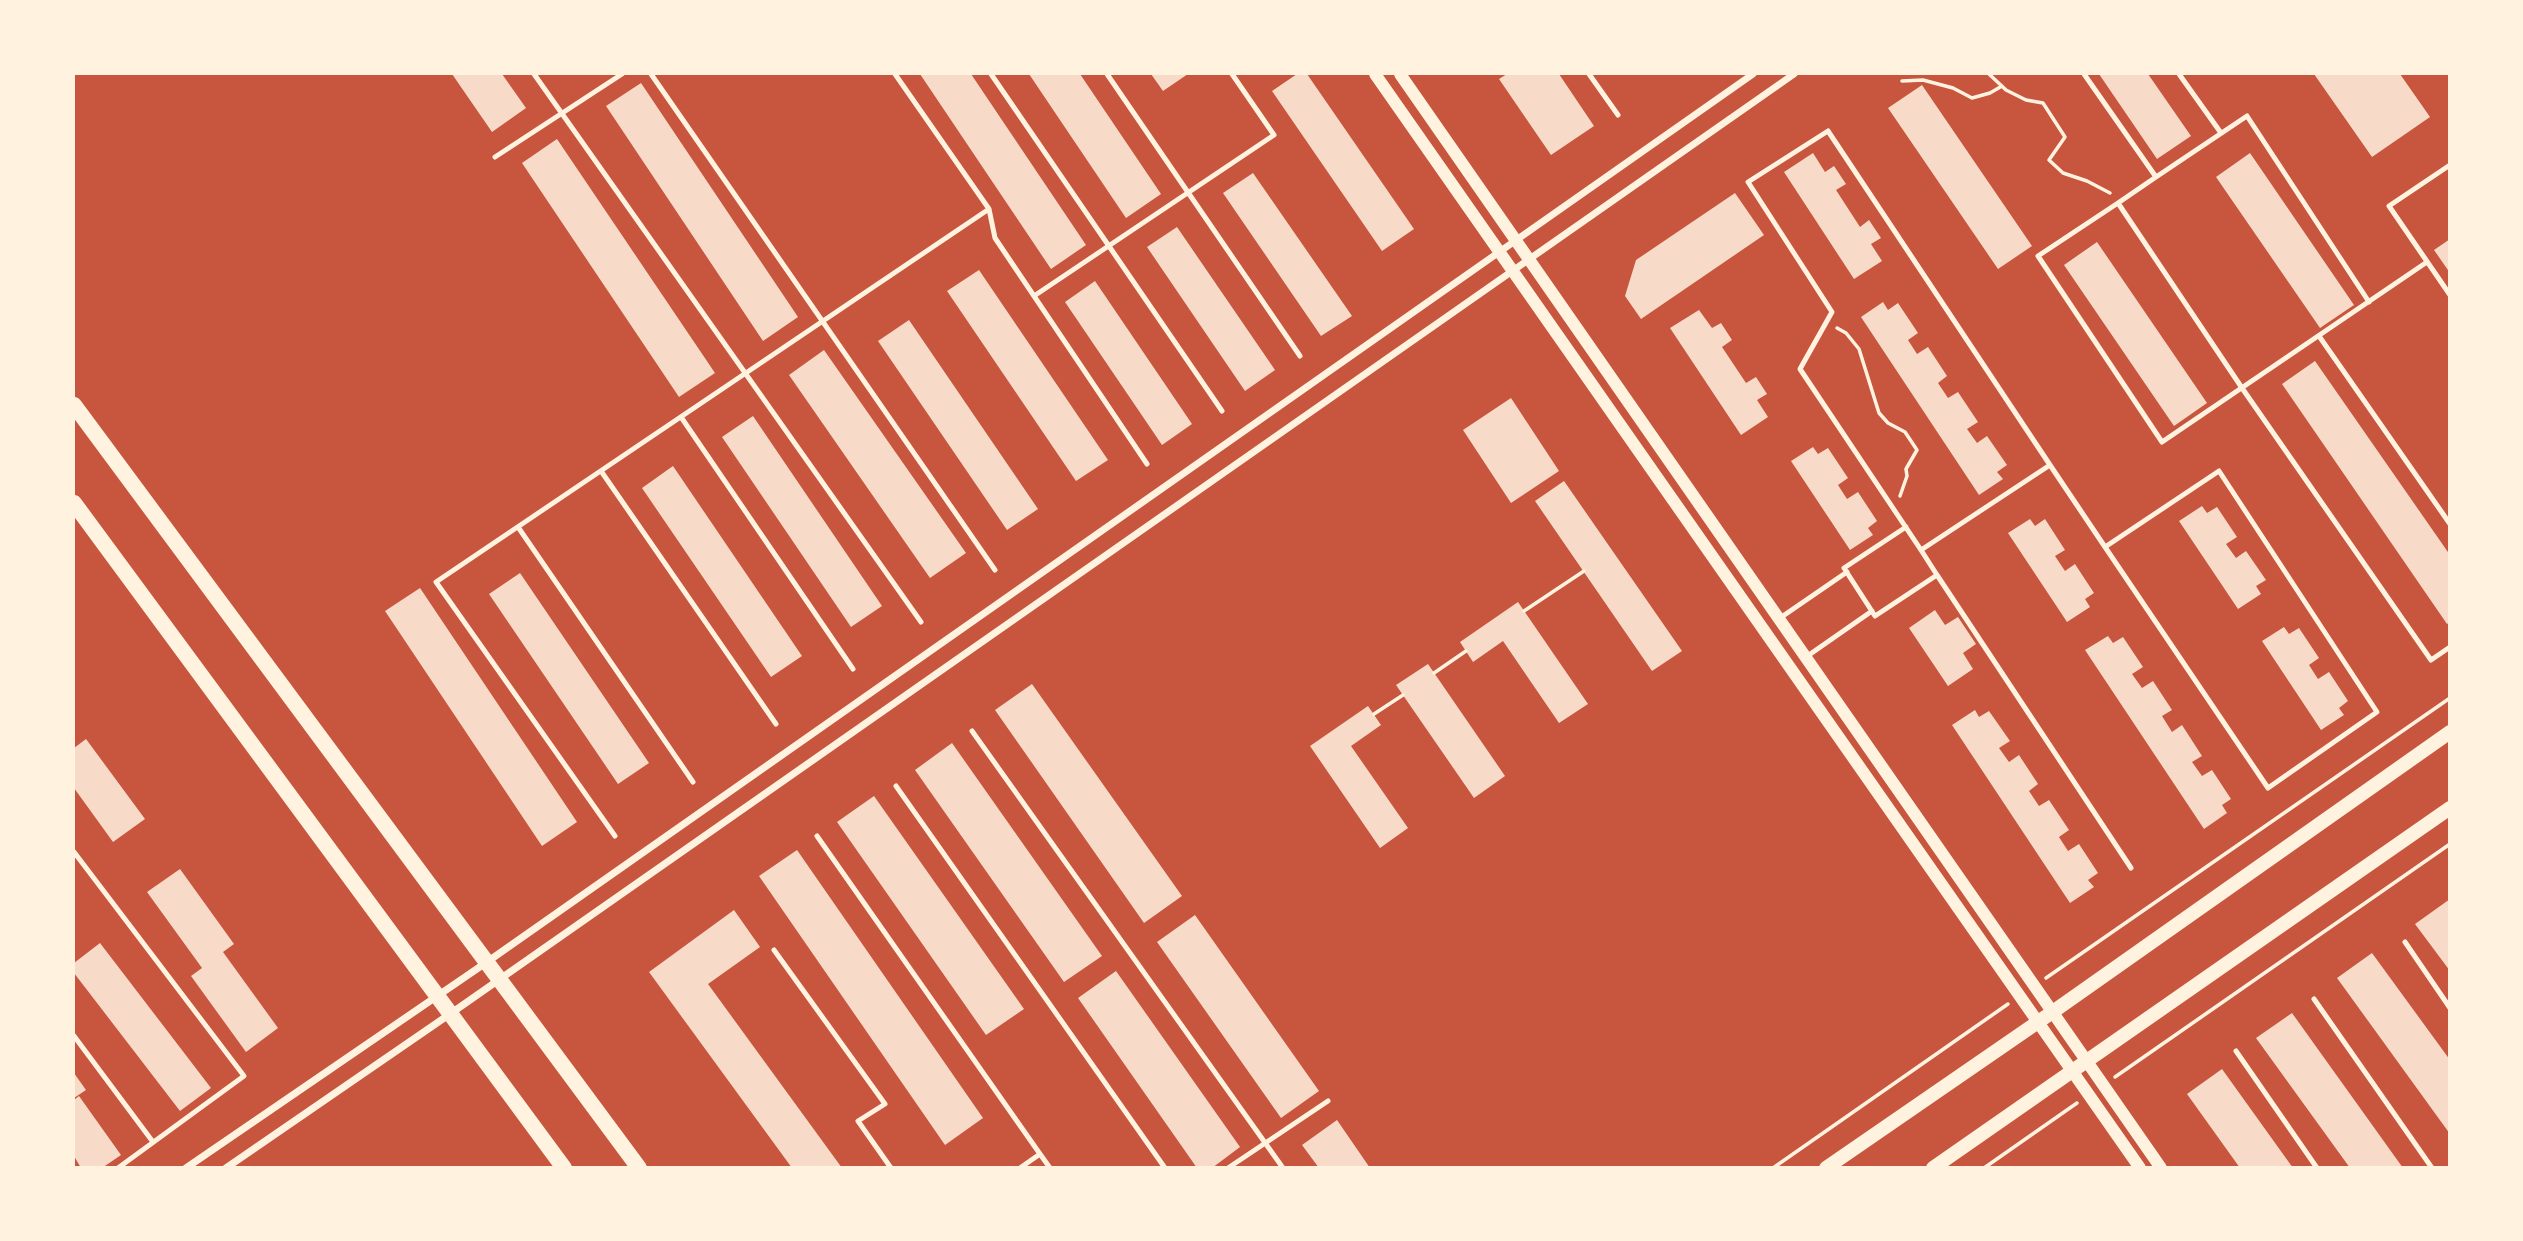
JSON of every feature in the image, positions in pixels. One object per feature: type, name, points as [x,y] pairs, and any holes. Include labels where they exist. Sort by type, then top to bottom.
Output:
[{"type":"main road","points":[[74,405],[639,1167]]},
{"type":"main road","points":[[74,503],[564,1167]]},
{"type":"main road","points":[[1826,1167],[2039,1022],[2449,732]]},
{"type":"main road","points":[[1933,1167],[2449,808]]},
{"type":"street","points":[[1376,74],[2140,1167]]},
{"type":"street","points":[[1400,74],[2161,1167]]},
{"type":"street","points":[[186,1167],[487,961],[1753,74]]},
{"type":"street","points":[[226,1167],[450,1014],[1794,74]]},
{"type":"lane","points":[[534,74],[921,622]]},
{"type":"lane","points":[[495,158],[622,74]]},
{"type":"lane","points":[[651,74],[995,570]]},
{"type":"lane","points":[[895,74],[989,209],[995,238],[1147,464]]},
{"type":"lane","points":[[992,74],[1222,411]]},
{"type":"lane","points":[[1107,74],[1300,356]]},
{"type":"lane","points":[[1034,296],[1274,135],[1232,74]]},
{"type":"lane","points":[[1589,74],[1618,115]]},
{"type":"lane","points":[[2084,74],[2156,177]]},
{"type":"lane","points":[[2179,74],[2221,133]]},
{"type":"lane","points":[[2369,302],[2247,116],[2038,256],[2162,442],[2319,336],[2369,302],[2427,262]]},
{"type":"lane","points":[[2105,547],[2219,471],[2377,712],[2268,788],[2105,547],[2050,465],[1828,131],[1748,182],[1832,312],[1800,369],[2131,868]]},
{"type":"lane","points":[[2449,165],[2389,206],[2449,295]]},
{"type":"lane","points":[[2118,203],[2242,388],[2431,660],[2449,646]]},
{"type":"lane","points":[[615,836],[436,582],[989,209]]},
{"type":"lane","points":[[2319,336],[2449,524]]},
{"type":"lane","points":[[681,417],[853,669]]},
{"type":"lane","points":[[1921,550],[2050,465]]},
{"type":"lane","points":[[601,471],[776,723]]},
{"type":"lane","points":[[519,527],[693,782]]},
{"type":"lane","points":[[1906,527],[1844,568],[1875,616],[1937,575]]},
{"type":"lane","points":[[1779,618],[1847,572]]},
{"type":"lane","points":[[1806,657],[1872,611]]},
{"type":"lane","points":[[972,731],[1283,1167]]},
{"type":"lane","points":[[896,786],[1165,1167]]},
{"type":"lane","points":[[817,836],[1050,1167]]},
{"type":"lane","points":[[74,852],[244,1076],[118,1167]]},
{"type":"lane","points":[[2405,942],[2449,1009]]},
{"type":"lane","points":[[774,950],[885,1104],[858,1121],[891,1167]]},
{"type":"lane","points":[[2314,999],[2431,1167]]},
{"type":"lane","points":[[74,1036],[153,1142]]},
{"type":"lane","points":[[2236,1051],[2317,1167]]},
{"type":"lane","points":[[1228,1167],[1328,1101]]},
{"type":"lane","points":[[1020,1167],[1041,1154]]},
{"type":"path","points":[[1989,74],[2002,86],[2026,100],[2043,103],[2065,138],[2049,160],[2063,173],[2107,190],[2118,203]]},
{"type":"path","points":[[1902,81],[1923,80],[1953,88],[1972,98],[2002,86]]},
{"type":"path","points":[[1826,322],[1846,333],[1859,349],[1879,413],[1888,423],[1905,432],[1917,450],[1906,469],[1907,476],[1894,510]]},
{"type":"path","points":[[1524,611],[1584,571]]},
{"type":"path","points":[[1434,673],[1466,650]]},
{"type":"path","points":[[1374,714],[1403,695]]},
{"type":"path","points":[[2036,985],[2449,698]]},
{"type":"path","points":[[2105,1084],[2449,844]]},
{"type":"path","points":[[1773,1167],[2020,996]]},
{"type":"path","points":[[1984,1167],[2089,1095]]},
{"type":"building","points":[[452,74],[502,74],[526,108],[492,132]]},
{"type":"building","points":[[920,74],[971,74],[1086,245],[1051,269]]},
{"type":"building","points":[[1029,74],[1080,74],[1161,194],[1126,218]]},
{"type":"building","points":[[1151,74],[1188,74],[1163,91]]},
{"type":"building","points":[[1297,74],[1307,74],[1414,229],[1382,251],[1272,91]]},
{"type":"building","points":[[1507,74],[1559,74],[1594,126],[1551,155],[1499,79]]},
{"type":"building","points":[[2099,74],[2148,74],[2191,136],[2157,159]]},
{"type":"building","points":[[2314,74],[2400,74],[2430,117],[2372,157]]},
{"type":"building","points":[[641,83],[798,317],[763,341],[606,106]]},
{"type":"building","points":[[1922,85],[2032,246],[1998,269],[1888,108]]},
{"type":"building","points":[[557,139],[715,373],[679,397],[522,163]]},
{"type":"building","points":[[1813,153],[1825,172],[1834,166],[1846,184],[1836,190],[1860,227],[1869,220],[1881,238],[1871,244],[1882,261],[1854,279],[1784,172]]},
{"type":"building","points":[[2250,153],[2354,305],[2320,328],[2216,177]]},
{"type":"building","points":[[1253,173],[1352,316],[1321,336],[1223,193]]},
{"type":"building","points":[[1735,193],[1764,235],[1641,319],[1625,296],[1636,260]]},
{"type":"building","points":[[1177,227],[1275,370],[1245,391],[1147,247]]},
{"type":"building","points":[[2450,239],[2450,273],[2434,250]]},
{"type":"building","points":[[2097,242],[2207,403],[2174,426],[2064,265]]},
{"type":"building","points":[[979,270],[1108,460],[1076,481],[947,291]]},
{"type":"building","points":[[1095,281],[1192,424],[1162,445],[1065,302]]},
{"type":"building","points":[[1883,302],[1888,310],[1898,303],[1918,333],[1908,340],[1917,354],[1928,347],[1947,376],[1938,383],[1948,398],[1958,392],[1978,422],[1967,429],[1977,443],[1987,436],[2007,465],[1997,472],[2003,479],[1979,495],[1861,317]]},
{"type":"building","points":[[1699,310],[1712,328],[1721,323],[1732,340],[1722,347],[1746,383],[1756,377],[1767,394],[1757,400],[1768,417],[1741,435],[1670,328]]},
{"type":"building","points":[[909,320],[1038,509],[1007,530],[878,341]]},
{"type":"building","points":[[824,350],[966,553],[930,578],[789,375]]},
{"type":"building","points":[[2315,361],[2450,555],[2450,622],[2447,624],[2282,384]]},
{"type":"building","points":[[1511,398],[1559,471],[1511,503],[1463,430]]},
{"type":"building","points":[[753,416],[882,606],[851,627],[722,437]]},
{"type":"building","points":[[1813,447],[1818,454],[1828,448],[1848,478],[1838,485],[1847,499],[1858,492],[1877,521],[1868,528],[1873,535],[1850,550],[1791,461]]},
{"type":"building","points":[[673,466],[802,656],[771,677],[642,488]]},
{"type":"building","points":[[1564,481],[1682,651],[1652,671],[1535,501]]},
{"type":"building","points":[[2202,506],[2207,513],[2217,507],[2237,537],[2226,544],[2236,558],[2246,551],[2266,580],[2256,586],[2261,594],[2238,609],[2179,521]]},
{"type":"building","points":[[2030,519],[2035,526],[2045,519],[2065,550],[2055,556],[2065,571],[2075,564],[2094,593],[2085,599],[2090,607],[2067,622],[2008,533]]},
{"type":"building","points":[[520,573],[649,763],[618,784],[489,594]]},
{"type":"building","points":[[420,588],[577,822],[542,846],[385,611]]},
{"type":"building","points":[[1518,602],[1588,704],[1559,723],[1503,641],[1473,662],[1460,642]]},
{"type":"building","points":[[1935,610],[1945,625],[1958,617],[1976,644],[1963,653],[1973,669],[1948,686],[1909,628]]},
{"type":"building","points":[[2284,627],[2289,634],[2299,628],[2319,658],[2309,665],[2318,679],[2329,672],[2348,701],[2339,708],[2344,715],[2321,730],[2262,641]]},
{"type":"building","points":[[2108,636],[2113,643],[2123,637],[2143,667],[2132,674],[2142,688],[2153,681],[2172,710],[2162,716],[2172,732],[2182,725],[2202,756],[2192,762],[2202,776],[2212,770],[2231,799],[2222,805],[2227,813],[2204,829],[2085,650]]},
{"type":"building","points":[[1428,664],[1505,776],[1474,798],[1396,685]]},
{"type":"building","points":[[1032,684],[1182,896],[1144,923],[995,710]]},
{"type":"building","points":[[1368,706],[1381,725],[1351,746],[1408,828],[1380,848],[1310,746]]},
{"type":"building","points":[[1975,710],[1979,717],[1989,711],[2010,741],[1999,748],[2009,762],[2019,755],[2038,784],[2029,791],[2039,806],[2049,800],[2069,830],[2059,837],[2068,851],[2079,844],[2098,873],[2088,880],[2094,887],[2070,903],[1952,725]]},
{"type":"building","points":[[86,739],[145,819],[113,842],[74,788],[74,748]]},
{"type":"building","points":[[952,743],[1102,956],[1064,982],[915,770]]},
{"type":"building","points":[[874,796],[1024,1009],[986,1035],[837,822]]},
{"type":"building","points":[[797,850],[983,1118],[945,1145],[759,876]]},
{"type":"building","points":[[180,869],[234,944],[223,952],[278,1028],[246,1052],[191,976],[202,968],[147,892]]},
{"type":"building","points":[[2450,899],[2450,971],[2415,924]]},
{"type":"building","points":[[734,910],[760,947],[708,984],[842,1168],[792,1168],[649,972]]},
{"type":"building","points":[[1195,915],[1319,1091],[1281,1118],[1157,942]]},
{"type":"building","points":[[100,943],[211,1088],[180,1111],[74,973],[74,963]]},
{"type":"building","points":[[2372,953],[2450,1060],[2450,1134],[2337,978]]},
{"type":"building","points":[[1116,971],[1240,1147],[1212,1168],[1197,1168],[1078,998]]},
{"type":"building","points":[[2292,1013],[2403,1168],[2350,1168],[2256,1038]]},
{"type":"building","points":[[2222,1069],[2293,1168],[2240,1168],[2187,1094]]},
{"type":"building","points":[[74,1073],[86,1090],[74,1098]]},
{"type":"building","points":[[79,1096],[121,1155],[102,1168],[81,1168],[74,1156],[74,1100]]},
{"type":"building","points":[[1337,1120],[1370,1168],[1319,1168],[1302,1145]]}]
